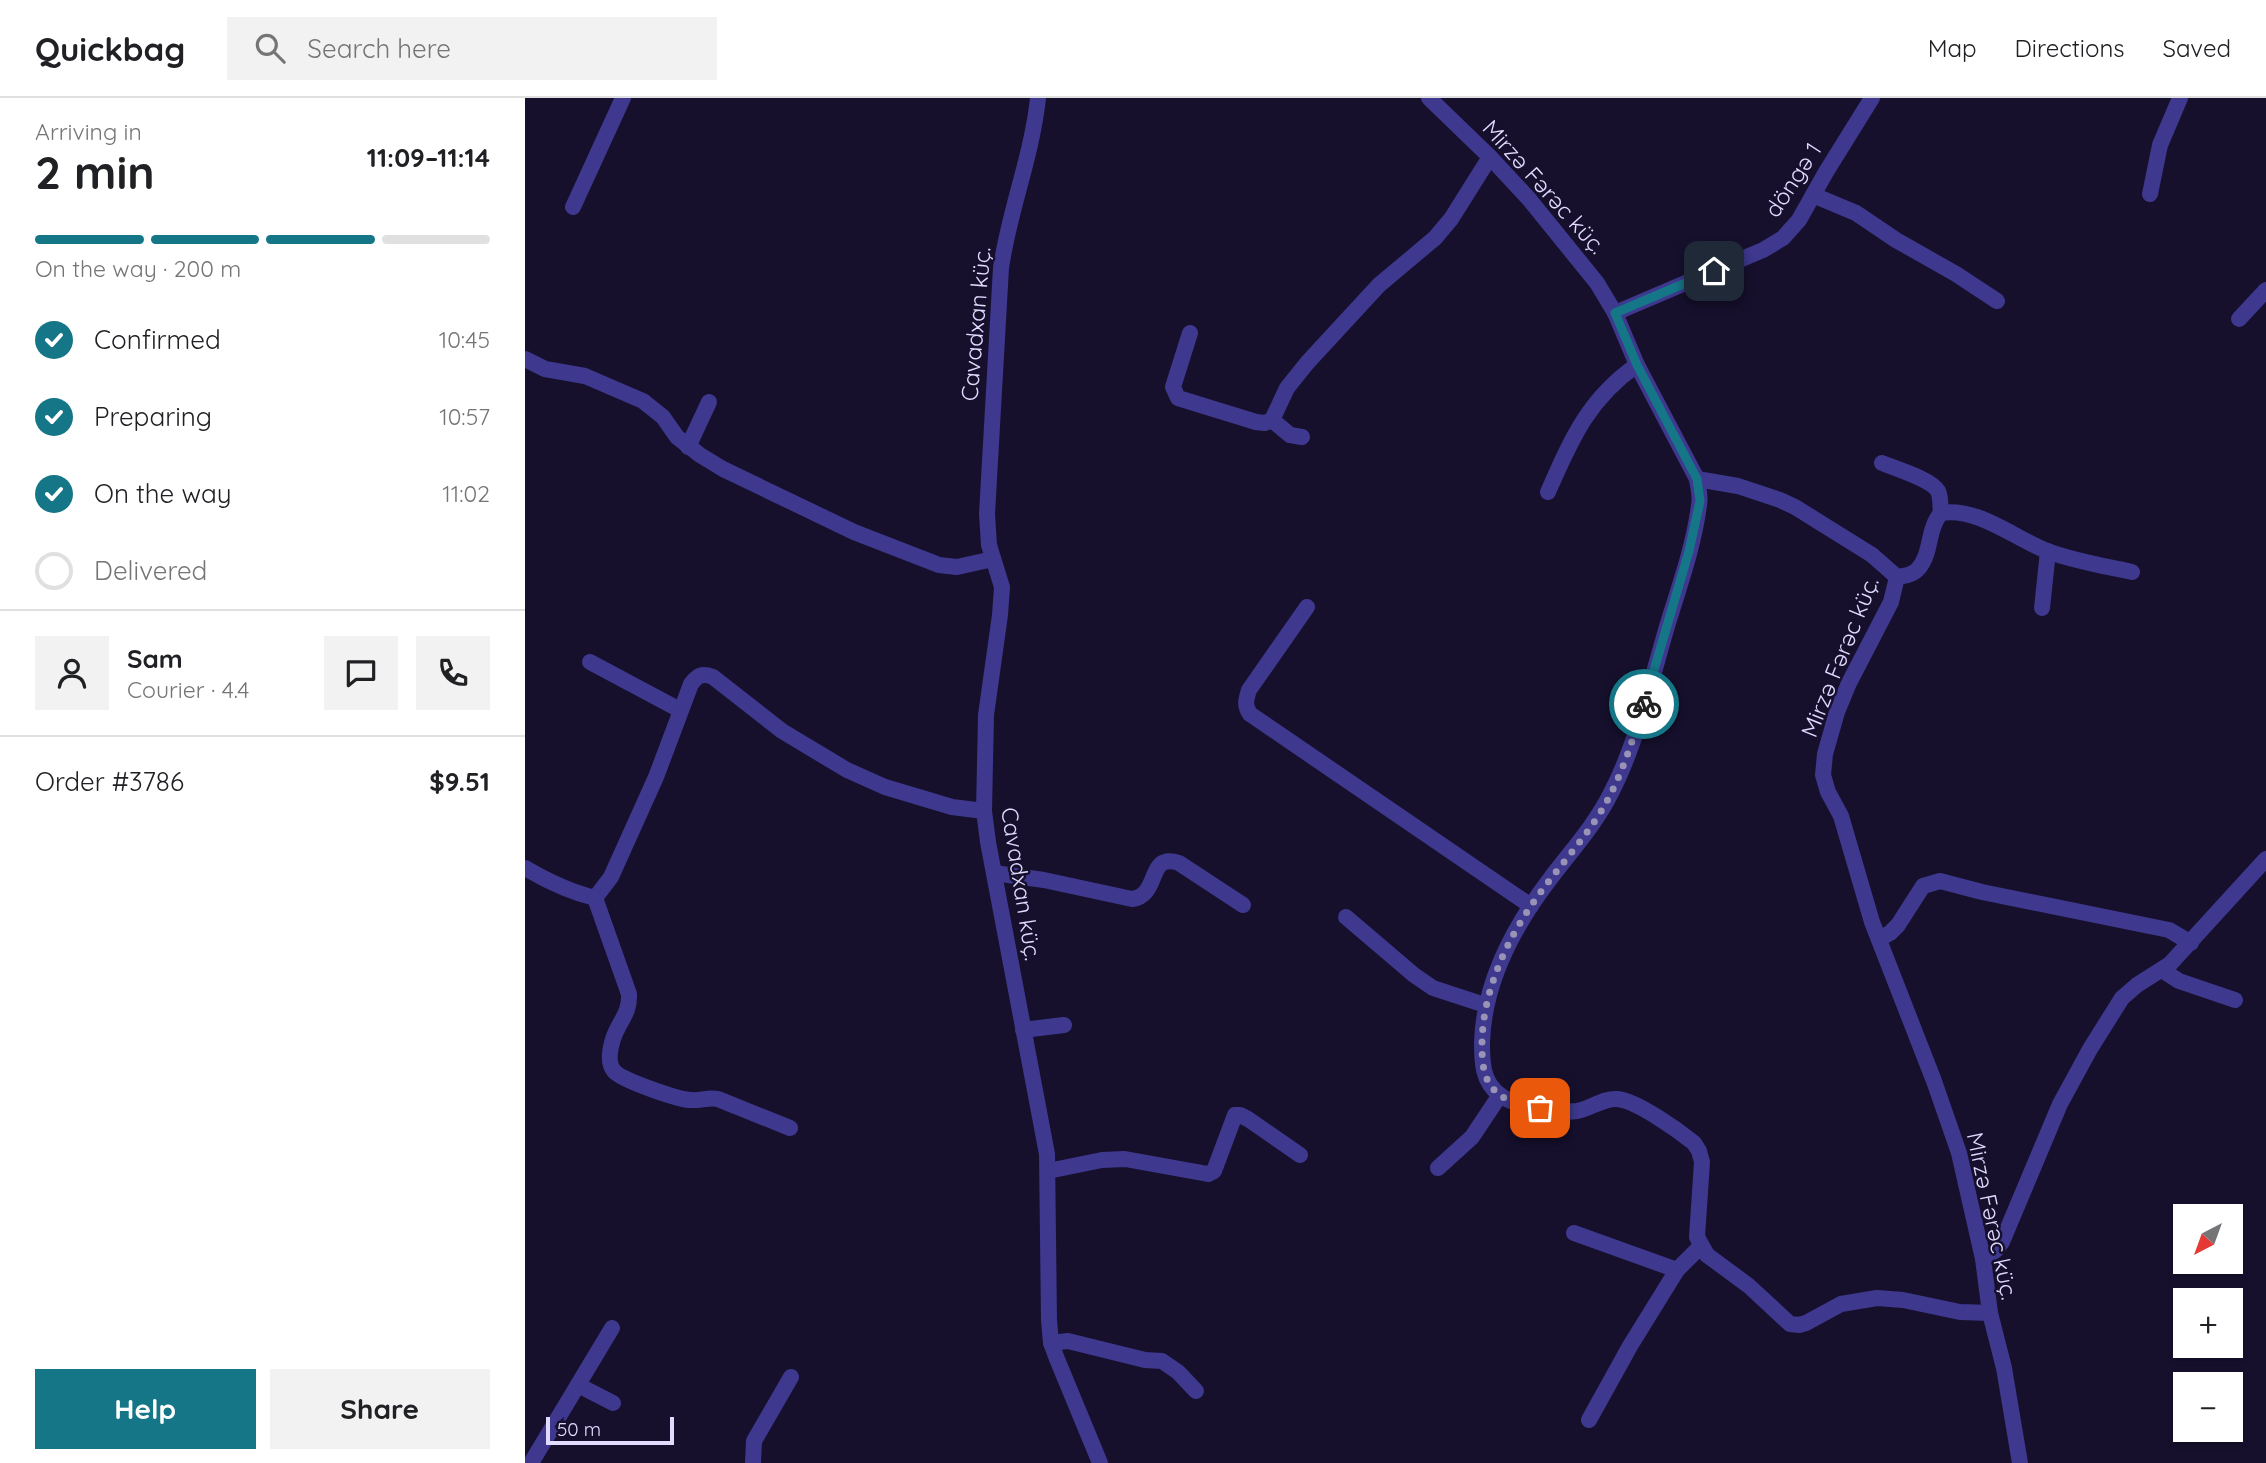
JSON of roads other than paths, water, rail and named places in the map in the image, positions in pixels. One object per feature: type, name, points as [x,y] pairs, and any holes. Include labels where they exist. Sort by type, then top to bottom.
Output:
[{"type":"street","points":[[573,207],[623,98]]},
{"type":"street","name":"Cavadxan küç.","points":[[1038,98],[1031,143],[1001,268],[987,533],[1000,580],[1002,600],[986,715],[984,811],[1047,1154],[1051,1343],[1100,1463]]},
{"type":"street","name":"Mirzə Fərəc küç.","points":[[1429,98],[1490,157],[1558,232],[1597,283],[1615,313],[1637,365],[1697,479],[1738,486],[1780,499],[1872,555],[1897,577],[1891,602],[1837,712],[1823,764],[1825,783],[1841,816],[1879,939],[1959,1153],[1983,1259],[1990,1313],[2004,1368],[2020,1463]]},
{"type":"street","name":"döngə 1","points":[[1615,313],[1763,250],[1783,238],[1799,220],[1872,98]]},
{"type":"street","points":[[2150,194],[2160,145],[2180,98]]},
{"type":"street","points":[[1190,333],[1173,387],[1178,398],[1256,422],[1265,423],[1272,420],[1287,388],[1307,363],[1378,285],[1435,238],[1451,219],[1490,157]]},
{"type":"street","points":[[1814,195],[1871,221],[1896,240],[1957,274],[1997,301]]},
{"type":"street","points":[[2239,319],[2266,290]]},
{"type":"street","points":[[525,359],[545,369],[585,376],[643,401],[663,417],[688,447],[723,469],[854,532],[926,561],[957,567],[993,559]]},
{"type":"street","points":[[1548,492],[1573,436],[1591,408],[1611,384],[1637,365]]},
{"type":"street","points":[[688,447],[709,402]]},
{"type":"street","points":[[1272,420],[1286,433],[1302,437]]},
{"type":"street","points":[[1882,463],[1931,483],[1937,489],[1941,513],[1931,530],[1924,558],[1918,569],[1897,577]]},
{"type":"street","points":[[1697,479],[1700,501],[1689,551],[1622,770],[1599,814],[1517,928],[1485,1005],[1481,1065],[1486,1078],[1500,1095],[1540,1108],[1562,1111],[1577,1111],[1612,1099],[1621,1099],[1637,1106],[1694,1143],[1702,1162],[1697,1237],[1701,1246],[1718,1265],[1749,1286],[1790,1324],[1806,1323],[1841,1304],[1877,1298],[1903,1300],[1959,1312],[1990,1313]]},
{"type":"street","points":[[1941,513],[1953,511],[1975,517],[2048,551],[2132,572]]},
{"type":"street","points":[[2042,608],[2048,551]]},
{"type":"street","points":[[1307,607],[1249,690],[1245,700],[1250,714],[1531,906]]},
{"type":"street","points":[[590,662],[680,710]]},
{"type":"street","points":[[595,898],[611,877],[668,747],[680,710],[696,677],[703,674],[713,677],[782,731],[847,770],[885,787],[925,799],[952,807],[984,811]]},
{"type":"street","points":[[1983,1259],[2002,1242],[2060,1104],[2090,1049],[2128,991],[2162,970],[2191,943],[2266,859]]},
{"type":"street","points":[[994,873],[1044,880],[1132,899],[1147,894],[1158,865],[1171,861],[1179,863],[1243,905]]},
{"type":"street","points":[[525,868],[547,881],[595,898]]},
{"type":"street","points":[[1879,939],[1898,925],[1923,886],[1940,881],[2169,930],[2191,943]]},
{"type":"street","points":[[595,898],[629,994],[630,1007],[613,1040],[610,1061],[614,1071],[625,1079],[688,1100],[718,1099],[790,1128]]},
{"type":"street","points":[[1346,918],[1424,982],[1455,996],[1485,1005]]},
{"type":"street","points":[[2162,970],[2179,981],[2235,1000]]},
{"type":"street","points":[[1024,1030],[1064,1025]]},
{"type":"street","points":[[1438,1168],[1472,1138],[1500,1095]]},
{"type":"street","points":[[1048,1171],[1102,1160],[1125,1159],[1208,1174],[1214,1171],[1235,1115],[1248,1119],[1300,1155]]},
{"type":"street","points":[[1574,1233],[1677,1270]]},
{"type":"street","points":[[1590,1420],[1630,1346],[1677,1270],[1701,1246]]},
{"type":"street","points":[[531,1463],[612,1328]]},
{"type":"street","points":[[1051,1343],[1068,1341],[1145,1360],[1162,1361],[1178,1372],[1196,1391]]},
{"type":"street","points":[[753,1463],[754,1441],[791,1377]]},
{"type":"street","points":[[578,1385],[613,1403]]}]
